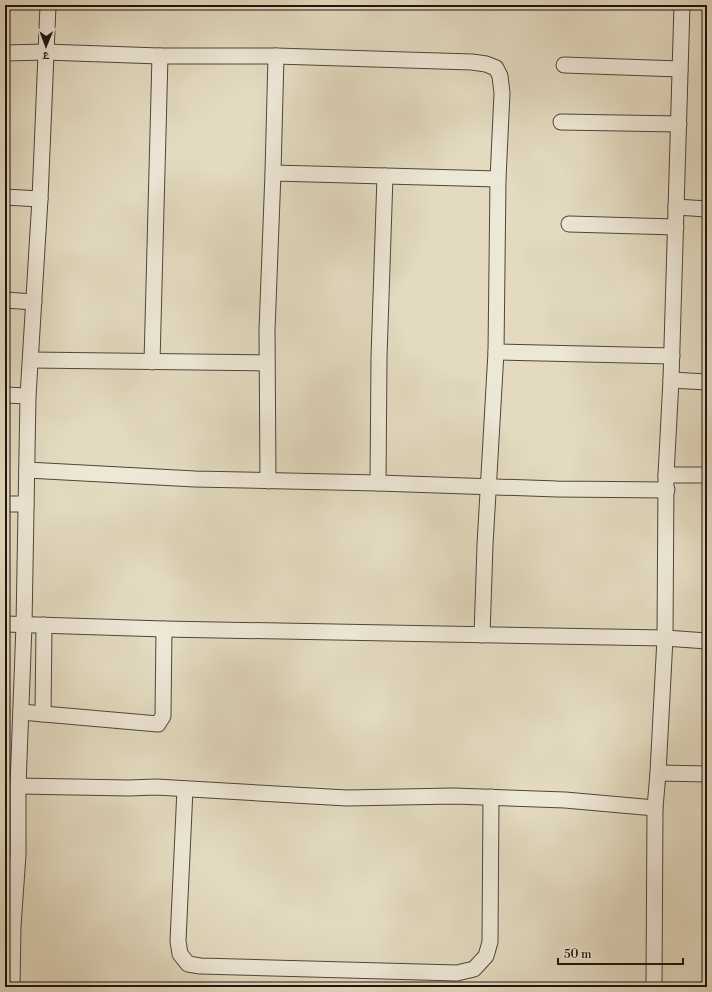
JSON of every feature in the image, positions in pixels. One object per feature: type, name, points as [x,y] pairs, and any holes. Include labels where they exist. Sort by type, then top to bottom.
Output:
[{"type":"street","points":[[12,987],[9,925],[18,855],[18,786],[24,625],[28,396],[40,198],[48,5]]},
{"type":"street","points":[[654,987],[655,808],[665,638],[666,482],[672,356],[682,5]]},
{"type":"street","points":[[5,53],[45,52],[160,56],[276,56],[472,62],[486,64],[496,68],[500,76],[502,93],[498,179],[496,352],[485,545],[482,635]]},
{"type":"street","points":[[152,362],[160,56]]},
{"type":"street","points":[[268,481],[267,330],[276,56]]},
{"type":"street","points":[[564,65],[680,69]]},
{"type":"street","points":[[561,122],[679,124]]},
{"type":"street","points":[[273,173],[498,179]]},
{"type":"street","points":[[378,483],[379,357],[385,176]]},
{"type":"street","points":[[5,197],[40,198]]},
{"type":"street","points":[[676,207],[707,209]]},
{"type":"street","points":[[569,224],[676,227]]},
{"type":"street","points":[[5,300],[34,302]]},
{"type":"street","points":[[496,352],[672,356]]},
{"type":"street","points":[[30,360],[267,363]]},
{"type":"street","points":[[671,380],[707,382]]},
{"type":"street","points":[[5,395],[28,396]]},
{"type":"street","points":[[27,470],[195,479],[556,489],[666,482],[707,475]]},
{"type":"street","points":[[5,504],[26,504]]},
{"type":"street","points":[[5,624],[164,629],[665,638],[707,641]]},
{"type":"street","points":[[43,714],[44,625]]},
{"type":"street","points":[[21,712],[158,724],[163,716],[164,629]]},
{"type":"street","points":[[658,773],[707,774]]},
{"type":"street","points":[[18,786],[156,787],[346,798],[454,796],[491,797],[565,800],[655,808]]},
{"type":"street","points":[[185,789],[178,941],[180,954],[188,964],[200,966],[457,973],[474,969],[486,956],[490,942],[491,797]]}]
